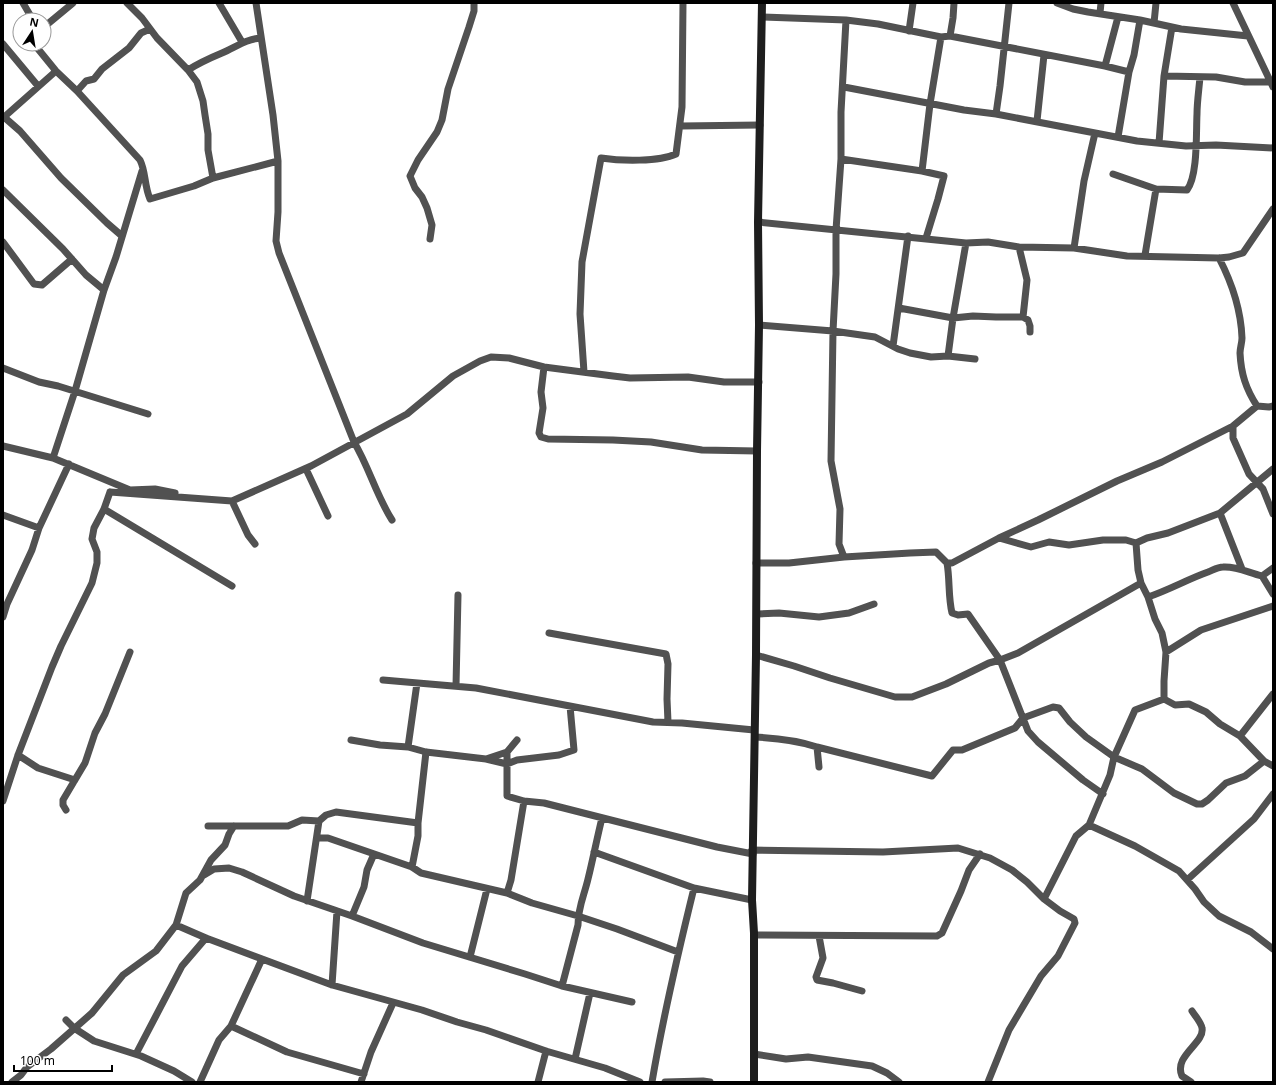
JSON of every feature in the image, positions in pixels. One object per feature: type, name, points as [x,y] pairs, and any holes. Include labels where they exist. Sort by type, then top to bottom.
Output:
[{"type":"main road","points":[[754,1082],[754,935],[752,900],[757,614],[756,563],[759,382],[758,222],[762,3]]},
{"type":"street","points":[[23,3],[28,12]]},
{"type":"street","points":[[52,21],[73,3]]},
{"type":"street","points":[[127,3],[142,18],[197,82],[203,101],[208,134],[208,150],[213,178]]},
{"type":"street","points":[[219,3],[242,42]]},
{"type":"street","points":[[256,3],[273,115],[278,161],[278,212],[276,241],[354,442],[363,457],[376,490],[392,520]]},
{"type":"street","points":[[430,239],[432,225],[427,208],[422,197],[415,188],[410,176],[418,160],[437,132],[442,120],[448,89],[474,11],[474,3]]},
{"type":"street","points":[[584,372],[580,314],[582,262],[601,158],[617,160],[668,158],[676,154],[681,126],[682,107],[682,3]]},
{"type":"street","points":[[908,31],[913,3]]},
{"type":"street","points":[[950,36],[954,3]]},
{"type":"street","points":[[996,114],[1009,3]]},
{"type":"street","points":[[1100,13],[1101,3]]},
{"type":"street","points":[[1154,23],[1156,3]]},
{"type":"street","points":[[1233,3],[1271,85]]},
{"type":"street","points":[[1061,4],[1073,9],[1172,27],[1248,36]]},
{"type":"street","points":[[762,17],[846,20],[878,24],[941,37],[950,36],[1005,46],[1129,72]]},
{"type":"street","points":[[1105,66],[1118,17]]},
{"type":"street","points":[[844,557],[840,544],[840,509],[831,461],[836,230],[846,20]]},
{"type":"street","points":[[1118,137],[1129,72],[1134,55],[1140,20]]},
{"type":"street","points":[[1159,143],[1164,76],[1172,27]]},
{"type":"street","points":[[77,91],[86,81],[94,79],[110,62],[129,48],[141,33],[150,29]]},
{"type":"street","points":[[922,171],[930,104],[941,37]]},
{"type":"street","points":[[188,70],[202,61],[223,53],[242,42],[261,38]]},
{"type":"street","points":[[3,44],[38,86]]},
{"type":"street","points":[[41,52],[56,71],[77,91],[106,125],[140,160],[144,167],[146,190],[150,199],[194,186],[213,178],[278,161]]},
{"type":"street","points":[[1037,121],[1044,54]]},
{"type":"street","points":[[56,71],[3,118],[20,131],[61,178],[122,236]]},
{"type":"street","points":[[1164,76],[1216,77],[1271,85]]},
{"type":"street","points":[[1113,174],[1156,189],[1187,190],[1193,177],[1200,77]]},
{"type":"street","points":[[844,87],[930,104],[996,114],[1095,133],[1159,143],[1186,146],[1216,145],[1273,148]]},
{"type":"street","points":[[681,126],[760,125]]},
{"type":"street","points":[[1074,248],[1084,181],[1095,133]]},
{"type":"street","points":[[840,159],[922,171],[944,176],[926,238]]},
{"type":"street","points":[[53,458],[75,392],[104,290],[116,257],[144,167]]},
{"type":"street","points":[[1145,255],[1156,189]]},
{"type":"street","points":[[3,190],[86,274],[104,290]]},
{"type":"street","points":[[758,222],[966,243],[988,242],[1019,247],[1074,248],[1122,255],[1219,258],[1243,253],[1273,209]]},
{"type":"street","points":[[893,346],[908,236]]},
{"type":"street","points":[[3,242],[34,284],[37,285],[42,285],[72,260]]},
{"type":"street","points":[[948,356],[966,243]]},
{"type":"street","points":[[1019,247],[1028,280],[1023,317]]},
{"type":"street","points":[[1219,258],[1228,277],[1238,309],[1242,339],[1240,353],[1243,380],[1250,396],[1257,406]]},
{"type":"street","points":[[899,308],[953,318],[973,316],[1023,317],[1028,320],[1030,332]]},
{"type":"street","points":[[759,325],[833,331],[875,337],[910,353],[931,357],[948,356],[975,359]]},
{"type":"street","points":[[110,492],[232,501],[306,469],[407,414],[453,376],[480,361],[491,357],[509,358],[544,367],[630,378],[688,377],[724,382],[759,382]]},
{"type":"street","points":[[544,367],[541,392],[543,408],[539,433],[540,437],[548,439],[651,442],[702,450],[757,451]]},
{"type":"street","points":[[3,368],[39,382],[58,386],[148,414]]},
{"type":"street","points":[[947,563],[952,563],[999,538],[1117,481],[1162,462],[1233,426],[1257,406],[1273,406]]},
{"type":"street","points":[[1233,426],[1233,438],[1249,474],[1263,489],[1273,514]]},
{"type":"street","points":[[3,446],[53,458],[130,490],[155,489],[193,498],[110,492]]},
{"type":"street","points":[[3,617],[7,604],[32,550],[39,528],[69,464]]},
{"type":"street","points":[[306,469],[328,516]]},
{"type":"street","points":[[999,538],[1031,547],[1049,542],[1069,545],[1103,540],[1126,540],[1136,543],[1147,538],[1168,533],[1220,513],[1273,469]]},
{"type":"street","points":[[3,801],[18,755],[61,646],[92,583],[97,563],[96,552],[92,539],[94,528],[104,509],[110,492]]},
{"type":"street","points":[[232,501],[248,535],[255,544]]},
{"type":"street","points":[[104,509],[232,586]]},
{"type":"street","points":[[1220,513],[1242,569]]},
{"type":"street","points":[[3,515],[39,528]]},
{"type":"street","points":[[1136,543],[1138,570],[1141,583],[1162,633],[1166,652],[1164,699]]},
{"type":"street","points":[[756,563],[790,563],[910,552],[936,552],[947,563],[950,582],[949,600],[952,613],[958,615],[968,614],[1000,660],[1028,731],[1038,742],[1102,794]]},
{"type":"street","points":[[1148,597],[1164,592],[1197,576],[1222,567],[1242,569],[1251,574],[1262,576],[1273,568]]},
{"type":"street","points":[[1262,576],[1273,594]]},
{"type":"street","points":[[756,655],[895,697],[912,697],[926,693],[989,663],[1018,654],[1141,583]]},
{"type":"street","points":[[456,686],[458,595]]},
{"type":"street","points":[[757,614],[779,613],[819,618],[849,613],[874,604]]},
{"type":"street","points":[[1166,652],[1201,630],[1273,606]]},
{"type":"street","points":[[549,633],[666,654],[668,664],[668,722]]},
{"type":"street","points":[[66,810],[64,800],[85,763],[130,652]]},
{"type":"street","points":[[383,680],[476,688],[653,722],[668,722],[755,733],[805,743],[932,776],[953,750],[962,750],[1015,728],[1023,718],[1053,707],[1059,708],[1070,722],[1086,737],[1114,757],[1142,769],[1174,793],[1197,804],[1202,804],[1226,783],[1245,776],[1264,761]]},
{"type":"street","points":[[408,747],[417,683]]},
{"type":"street","points":[[1240,736],[1273,694]]},
{"type":"street","points":[[1044,899],[1076,836],[1089,825],[1102,794],[1114,757],[1135,710],[1164,699],[1175,705],[1190,704],[1206,712],[1220,724],[1240,736],[1264,761],[1273,766]]},
{"type":"street","points":[[351,740],[380,745],[408,747],[426,752],[486,759],[507,764],[517,760],[559,755],[574,750],[570,706]]},
{"type":"street","points":[[486,759],[507,752],[517,740]]},
{"type":"street","points":[[817,747],[819,767]]},
{"type":"street","points":[[412,867],[418,836],[418,823],[426,752]]},
{"type":"street","points":[[507,752],[507,796],[544,803],[717,847],[753,852],[883,852],[958,848],[980,854],[999,862],[1012,870],[1060,912],[1074,919],[1075,923],[1058,956],[1041,976],[1009,1030],[988,1082]]},
{"type":"street","points":[[18,755],[38,768],[75,780]]},
{"type":"street","points":[[1187,880],[1254,818],[1273,794]]},
{"type":"street","points":[[507,893],[511,880],[524,800]]},
{"type":"street","points":[[307,901],[319,821],[326,815],[336,812],[418,823]]},
{"type":"street","points":[[562,986],[578,925],[578,916],[602,818]]},
{"type":"street","points":[[208,826],[288,826],[302,820],[319,821]]},
{"type":"street","points":[[1089,825],[1135,846],[1179,871],[1204,902],[1219,916],[1251,932],[1273,949]]},
{"type":"street","points":[[12,1082],[21,1075],[27,1067],[51,1050],[92,1012],[123,975],[156,951],[176,925],[186,893],[204,875],[211,860],[225,845],[234,826]]},
{"type":"street","points":[[317,838],[328,838],[412,867],[420,873],[507,893],[532,903],[578,916],[678,952]]},
{"type":"street","points":[[594,852],[694,888],[752,900]]},
{"type":"street","points":[[352,916],[364,887],[367,870],[374,854]]},
{"type":"street","points":[[754,935],[937,936],[942,933],[969,870],[980,854]]},
{"type":"street","points":[[204,875],[214,869],[229,868],[242,872],[307,901],[352,916],[423,943],[562,986],[632,1002]]},
{"type":"street","points":[[652,1082],[660,1032],[694,888]]},
{"type":"street","points":[[470,957],[487,889]]},
{"type":"street","points":[[332,985],[337,911]]},
{"type":"street","points":[[176,925],[206,938],[332,985],[422,1010],[486,1030],[546,1051],[605,1068],[640,1082]]},
{"type":"street","points":[[819,936],[823,958],[816,977],[817,980],[862,991]]},
{"type":"street","points":[[136,1054],[182,966],[206,938]]},
{"type":"street","points":[[200,1082],[219,1040],[231,1026],[262,959]]},
{"type":"street","points":[[575,1059],[590,993]]},
{"type":"street","points":[[361,1082],[393,1003]]},
{"type":"street","points":[[1185,1081],[1181,1074],[1180,1068],[1184,1059],[1199,1038],[1202,1030],[1202,1026],[1192,1012]]},
{"type":"street","points":[[66,1020],[74,1028],[94,1041],[136,1054],[174,1071],[192,1082]]},
{"type":"street","points":[[231,1026],[287,1052],[364,1074]]},
{"type":"street","points":[[538,1082],[546,1051]]},
{"type":"street","points":[[754,1054],[786,1059],[808,1057],[872,1066],[887,1073],[899,1082]]},
{"type":"street","points":[[665,1082],[710,1082]]}]
